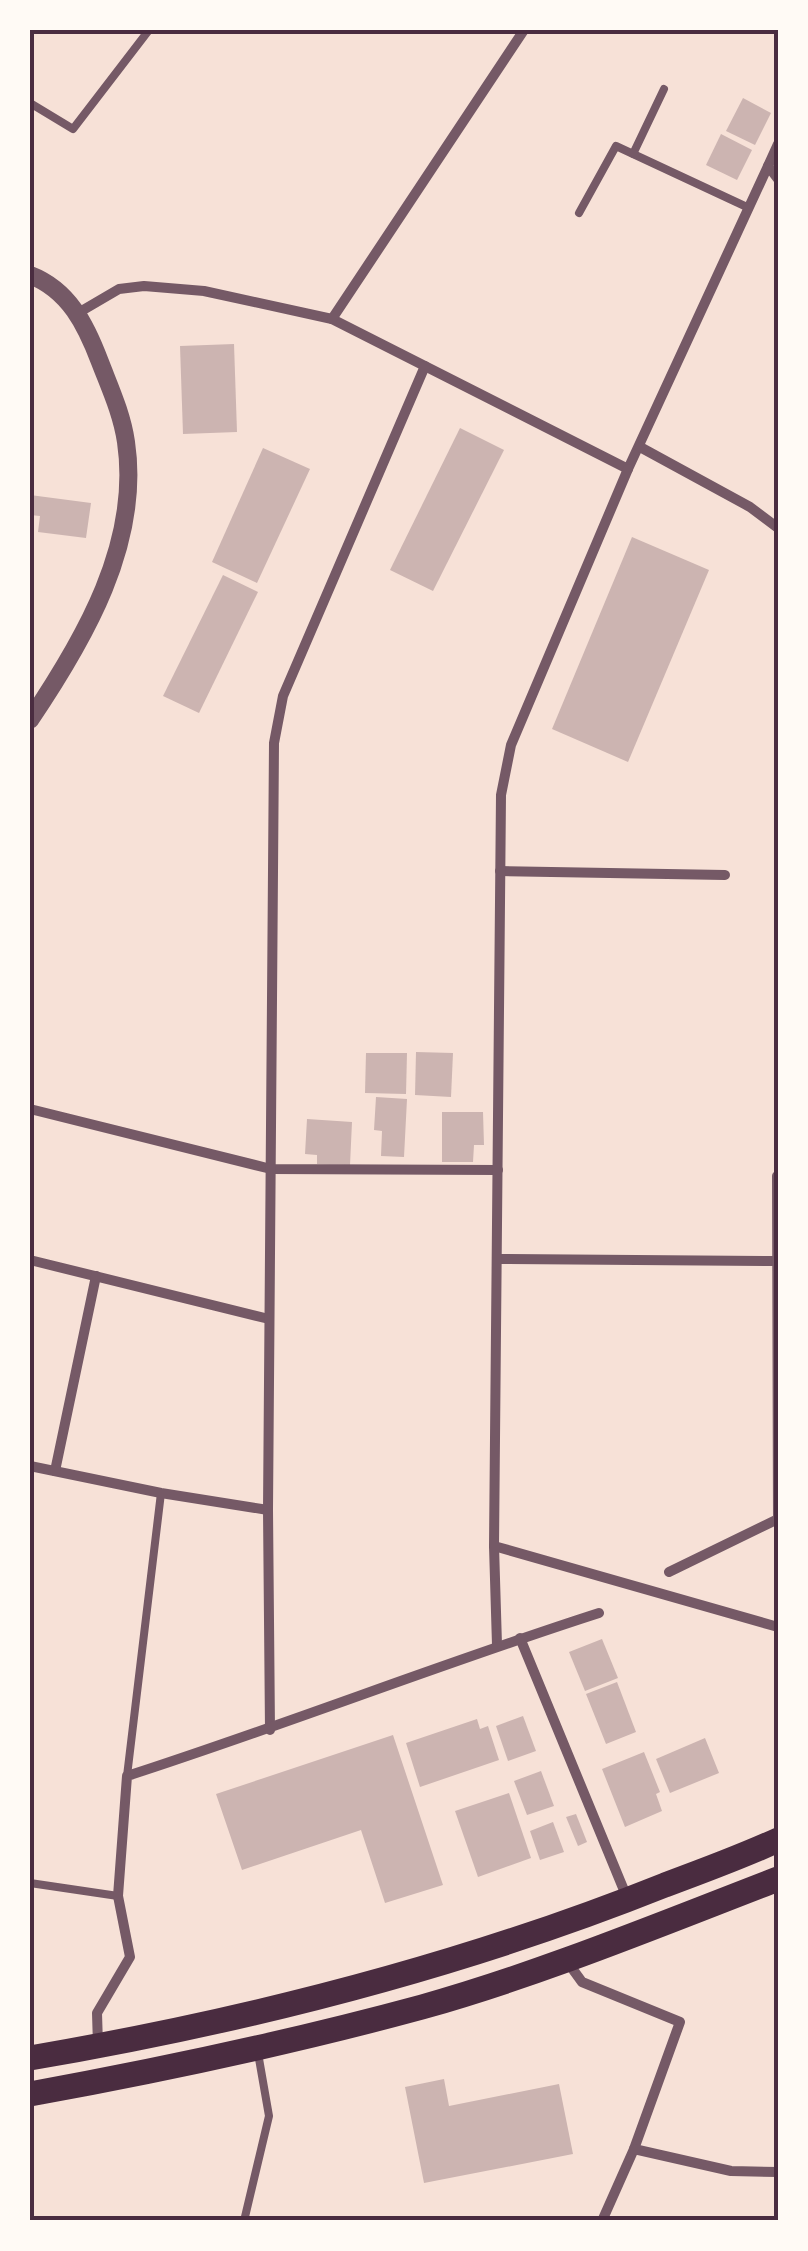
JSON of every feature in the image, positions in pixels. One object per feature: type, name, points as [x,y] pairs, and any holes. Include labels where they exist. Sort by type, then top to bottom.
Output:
[{"type":"main road","points":[[30,2058],[258,2012],[420,1972],[628,1900],[778,1840]]},
{"type":"main road","points":[[30,2094],[258,2048],[425,2006],[565,1960],[778,1879]]},
{"type":"street","points":[[332,319],[524,30]]},
{"type":"street","points":[[497,1645],[494,1546],[501,795],[511,744],[628,470],[778,144]]},
{"type":"street","points":[[768,166],[778,178]]},
{"type":"street","points":[[30,275],[62,295],[78,314],[94,346],[122,427],[128,476],[116,556],[104,591],[61,674],[30,720]]},
{"type":"street","points":[[78,314],[120,289],[144,286],[204,291],[332,319],[628,470]]},
{"type":"street","points":[[270,1730],[274,743],[284,696],[424,366]]},
{"type":"street","points":[[640,447],[750,507],[778,528]]},
{"type":"street","points":[[500,871],[726,875]]},
{"type":"street","points":[[30,1109],[271,1169],[498,1170]]},
{"type":"street","points":[[669,1572],[778,1519],[777,1176]]},
{"type":"street","points":[[496,1259],[777,1262]]},
{"type":"street","points":[[30,1260],[269,1319]]},
{"type":"street","points":[[55,1471],[96,1276]]},
{"type":"street","points":[[30,1466],[268,1510]]},
{"type":"street","points":[[494,1546],[778,1626]]},
{"type":"street","points":[[98,2046],[96,2013],[130,1957],[118,1896],[127,1776],[270,1730],[497,1645],[599,1613]]},
{"type":"street","points":[[520,1638],[628,1900]]},
{"type":"street","points":[[565,1960],[582,1982],[680,2022],[634,2149],[602,2221]]},
{"type":"street","points":[[634,2149],[731,2171],[778,2172]]},
{"type":"lane","points":[[30,103],[73,129],[149,30]]},
{"type":"lane","points":[[634,154],[664,89]]},
{"type":"lane","points":[[579,213],[616,146],[748,208]]},
{"type":"lane","points":[[127,1776],[161,1493]]},
{"type":"lane","points":[[30,1883],[118,1896]]},
{"type":"lane","points":[[244,2221],[269,2116],[258,2048]]},
{"type":"building","points":[[743,98],[771,113],[755,145],[726,131]]},
{"type":"building","points":[[721,134],[752,150],[737,180],[706,165]]},
{"type":"building","points":[[234,344],[237,432],[183,434],[180,346]]},
{"type":"building","points":[[460,428],[504,450],[433,591],[390,570]]},
{"type":"building","points":[[263,448],[310,469],[257,583],[212,562]]},
{"type":"building","points":[[30,495],[91,503],[86,538],[38,532],[40,516],[30,515]]},
{"type":"building","points":[[632,537],[709,570],[628,762],[552,729]]},
{"type":"building","points":[[223,575],[258,592],[199,713],[163,696]]},
{"type":"building","points":[[416,1052],[453,1053],[451,1097],[415,1095]]},
{"type":"building","points":[[366,1053],[407,1053],[406,1094],[365,1093]]},
{"type":"building","points":[[376,1097],[407,1099],[404,1157],[381,1156],[382,1131],[374,1130]]},
{"type":"building","points":[[442,1112],[483,1112],[484,1145],[474,1145],[473,1162],[442,1162]]},
{"type":"building","points":[[307,1119],[352,1122],[350,1165],[317,1164],[317,1155],[305,1154]]},
{"type":"building","points":[[602,1639],[618,1678],[585,1691],[569,1652]]},
{"type":"building","points":[[617,1682],[636,1732],[606,1744],[586,1694]]},
{"type":"building","points":[[523,1716],[536,1751],[508,1761],[496,1726]]},
{"type":"building","points":[[477,1719],[480,1729],[488,1726],[499,1760],[420,1787],[406,1743]]},
{"type":"building","points":[[393,1735],[443,1885],[385,1903],[361,1830],[242,1870],[216,1794]]},
{"type":"building","points":[[705,1738],[719,1773],[670,1793],[656,1759]]},
{"type":"building","points":[[644,1752],[660,1792],[656,1794],[662,1811],[625,1827],[602,1769]]},
{"type":"building","points":[[541,1771],[554,1806],[527,1815],[514,1781]]},
{"type":"building","points":[[509,1793],[531,1858],[478,1877],[455,1811]]},
{"type":"building","points":[[576,1814],[587,1842],[578,1846],[566,1817]]},
{"type":"building","points":[[553,1822],[564,1852],[540,1860],[530,1831]]},
{"type":"building","points":[[444,2079],[449,2106],[559,2084],[573,2154],[424,2183],[405,2087]]}]
